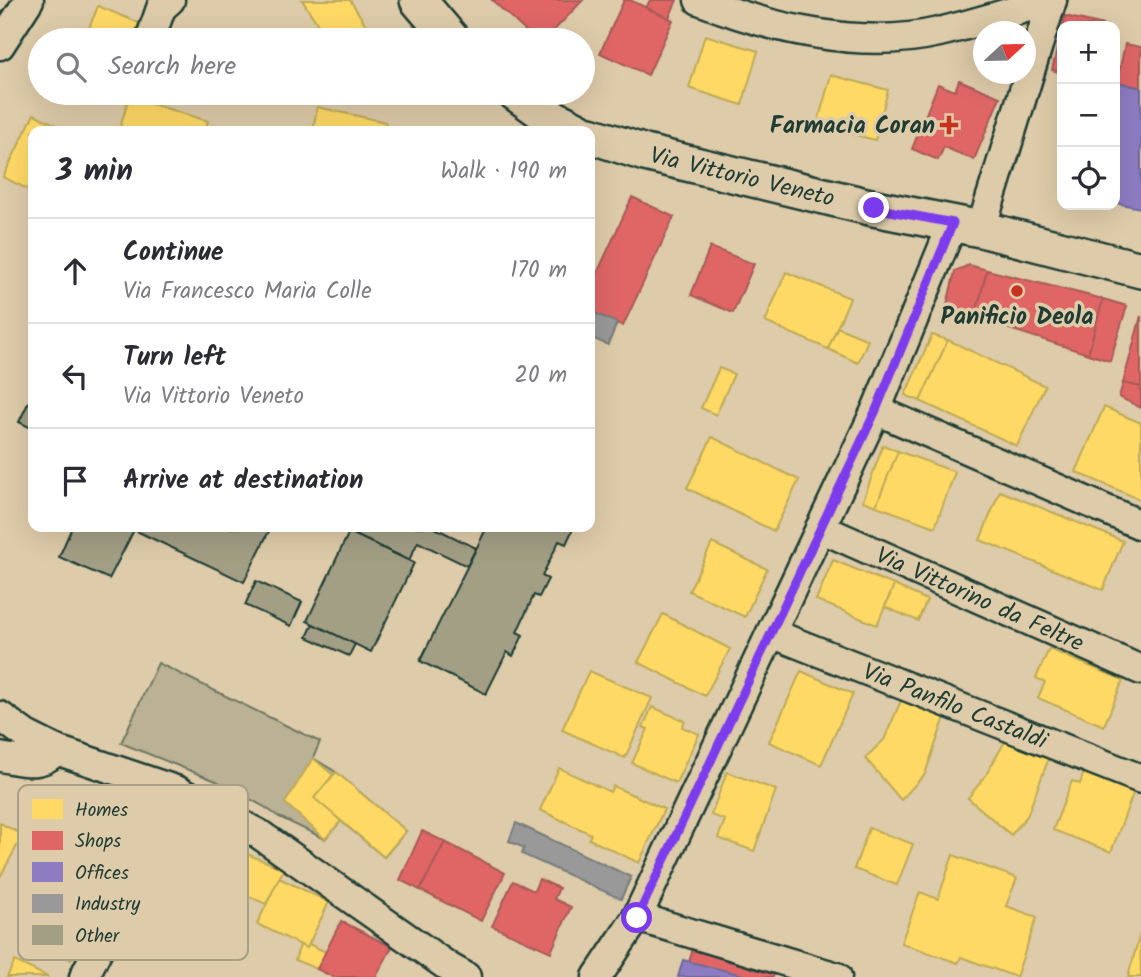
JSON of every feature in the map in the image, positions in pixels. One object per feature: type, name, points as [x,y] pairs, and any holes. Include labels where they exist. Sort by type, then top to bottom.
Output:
[{"type":"main road","points":[[418,0],[442,28]]},
{"type":"main road","points":[[533,105],[569,126]]},
{"type":"main road","name":"Via Vittorio Veneto","points":[[595,137],[645,153],[860,205],[967,226],[1141,270]]},
{"type":"street","points":[[0,45],[29,0]]},
{"type":"street","points":[[154,28],[161,8],[170,0]]},
{"type":"street","points":[[699,0],[734,14],[806,32],[843,37],[908,37],[938,32],[1052,0]]},
{"type":"street","points":[[597,977],[637,918],[876,410],[967,226],[1052,0]]},
{"type":"street","points":[[876,410],[1141,525]]},
{"type":"street","name":"Via Vittorino da Feltre","points":[[820,528],[1141,670]]},
{"type":"street","name":"Via Panfilo Castaldi","points":[[771,633],[1141,779]]},
{"type":"street","points":[[0,716],[56,750],[160,785]]},
{"type":"street","points":[[0,757],[39,762],[50,758],[56,750]]},
{"type":"street","points":[[248,829],[466,977]]},
{"type":"street","points":[[637,918],[837,977]]},
{"type":"street","points":[[84,977],[93,960]]},
{"type":"shaded area","points":[[158,663],[320,742],[313,758],[336,772],[406,831],[384,857],[341,821],[325,839],[279,817],[248,798],[248,785],[224,785],[121,743]]},
{"type":"building: Homes","points":[[302,0],[350,0],[368,28],[320,28]]},
{"type":"building: Homes","points":[[98,6],[139,23],[137,28],[89,28]]},
{"type":"building: Homes","points":[[705,35],[758,51],[742,105],[689,88]]},
{"type":"building: Homes","points":[[831,75],[888,90],[875,140],[817,125]]},
{"type":"building: Homes","points":[[127,105],[155,105],[208,121],[206,126],[120,126]]},
{"type":"building: Homes","points":[[317,107],[385,122],[387,126],[314,126]]},
{"type":"building: Homes","points":[[34,114],[58,126],[28,126]]},
{"type":"building: Homes","points":[[28,126],[28,190],[3,177]]},
{"type":"building: Homes","points":[[786,272],[850,298],[828,349],[765,322]]},
{"type":"building: Homes","points":[[837,327],[868,340],[858,363],[828,349]]},
{"type":"building: Homes","points":[[932,335],[948,340],[920,401],[905,395]]},
{"type":"building: Homes","points":[[948,340],[1045,386],[1017,446],[920,401]]},
{"type":"building: Homes","points":[[719,368],[734,374],[716,415],[701,408]]},
{"type":"building: Homes","points":[[1104,407],[1141,423],[1141,500],[1076,472]]},
{"type":"building: Homes","points":[[712,437],[799,480],[774,531],[687,488]]},
{"type":"building: Homes","points":[[883,445],[898,451],[876,506],[863,501]]},
{"type":"building: Homes","points":[[898,451],[955,472],[935,527],[876,506]]},
{"type":"building: Homes","points":[[1000,491],[1123,541],[1103,590],[980,540]]},
{"type":"building: Homes","points":[[712,543],[767,569],[745,617],[689,591]]},
{"type":"building: Homes","points":[[833,560],[894,585],[877,625],[816,600]]},
{"type":"building: Homes","points":[[894,585],[927,600],[918,621],[885,607]]},
{"type":"building: Homes","points":[[663,614],[730,649],[705,696],[638,662]]},
{"type":"building: Homes","points":[[1049,649],[1123,680],[1104,726],[1038,698],[1045,682],[1036,678]]},
{"type":"building: Homes","points":[[589,671],[652,698],[625,758],[562,730]]},
{"type":"building: Homes","points":[[801,671],[853,694],[821,765],[769,742]]},
{"type":"building: Homes","points":[[903,696],[946,714],[925,774],[901,800],[865,758],[884,740]]},
{"type":"building: Homes","points":[[652,707],[685,721],[682,727],[699,734],[676,783],[632,763],[648,729],[643,727]]},
{"type":"building: Homes","points":[[1007,738],[1050,755],[1027,816],[1011,835],[968,798],[986,775]]},
{"type":"building: Homes","points":[[313,758],[333,775],[314,798],[341,821],[325,839],[285,803]]},
{"type":"building: Homes","points":[[559,768],[610,792],[613,786],[664,809],[639,863],[589,839],[591,834],[540,810]]},
{"type":"building: Homes","points":[[336,772],[406,831],[384,857],[314,798]]},
{"type":"building: Homes","points":[[727,772],[776,790],[754,851],[718,838],[725,820],[711,815]]},
{"type":"building: Homes","points":[[1084,772],[1134,791],[1111,852],[1053,830],[1072,781],[1080,784]]},
{"type":"building: Homes","points":[[0,823],[18,832],[18,844],[0,877]]},
{"type":"building: Homes","points":[[869,828],[913,844],[897,885],[854,869]]},
{"type":"building: Homes","points":[[248,854],[284,869],[266,904],[248,896]]},
{"type":"building: Homes","points":[[953,855],[1017,878],[1006,906],[1037,917],[1016,977],[961,957],[958,963],[901,943],[920,892],[938,899]]},
{"type":"building: Homes","points":[[279,878],[329,902],[307,948],[257,924]]},
{"type":"building: Homes","points":[[1140,934],[1141,977],[1128,977]]},
{"type":"building: Homes","points":[[309,944],[326,952],[317,969],[295,960],[300,945],[307,948]]},
{"type":"building: Homes","points":[[15,961],[48,977],[7,977]]},
{"type":"building: Shops","points":[[492,0],[583,0],[556,28],[522,28]]},
{"type":"building: Shops","points":[[624,0],[630,0],[673,20],[648,75],[600,53]]},
{"type":"building: Shops","points":[[650,0],[677,0],[669,18],[646,8]]},
{"type":"building: Shops","points":[[1065,16],[1086,21],[1064,21]]},
{"type":"building: Shops","points":[[1125,44],[1141,47],[1141,88],[1120,83]]},
{"type":"building: Shops","points":[[1057,49],[1057,72],[1052,70]]},
{"type":"building: Shops","points":[[959,80],[1000,97],[974,160],[944,147],[938,160],[912,149],[938,84],[955,91]]},
{"type":"building: Shops","points":[[632,197],[674,217],[623,326],[595,313],[595,278]]},
{"type":"building: Shops","points":[[710,247],[754,264],[733,313],[691,295]]},
{"type":"building: Shops","points":[[969,265],[987,270],[975,318],[946,309],[955,271]]},
{"type":"building: Shops","points":[[987,270],[1103,299],[1088,354],[975,318]]},
{"type":"building: Shops","points":[[1103,299],[1127,306],[1110,361],[1088,354]]},
{"type":"building: Shops","points":[[1141,316],[1141,387],[1123,383]]},
{"type":"building: Shops","points":[[1123,383],[1141,387],[1141,408],[1119,397]]},
{"type":"building: Shops","points":[[422,831],[445,842],[420,890],[400,880]]},
{"type":"building: Shops","points":[[445,842],[505,873],[481,921],[420,890]]},
{"type":"building: Shops","points":[[539,879],[559,888],[554,899],[571,907],[551,952],[492,926],[513,881],[534,891]]},
{"type":"building: Shops","points":[[341,921],[392,947],[376,977],[333,977],[317,969]]},
{"type":"building: Shops","points":[[694,945],[775,970],[773,977],[746,977],[689,962]]},
{"type":"building: Offices","points":[[1120,83],[1141,88],[1141,208],[1120,204]]},
{"type":"building: Offices","points":[[683,960],[747,976],[678,977]]},
{"type":"building: Industry","points":[[595,313],[617,323],[608,345],[595,339]]},
{"type":"building: Industry","points":[[516,823],[631,877],[621,899],[522,854],[524,848],[509,841]]},
{"type":"building: Other","points":[[28,403],[28,426],[19,422]]},
{"type":"building: Other","points":[[70,532],[133,532],[109,579],[59,557]]},
{"type":"building: Other","points":[[139,532],[269,532],[244,582]]},
{"type":"building: Other","points":[[349,532],[414,563],[371,652],[307,621]]},
{"type":"building: Other","points":[[443,532],[476,548],[467,566],[418,542],[409,560],[353,534]]},
{"type":"building: Other","points":[[484,532],[572,532],[566,544],[559,541],[542,576],[548,579],[539,597],[534,595],[517,632],[523,635],[513,656],[507,652],[486,694],[420,661]]},
{"type":"building: Other","points":[[256,581],[302,602],[291,626],[245,605]]},
{"type":"building: Other","points":[[313,624],[355,644],[349,656],[307,637]]},
{"type":"place","name":"Farmacia Coran","points":[[949,125]]},
{"type":"place","name":"Panificio Deola","points":[[1017,291]]},
{"type":"route","points":[[637,918],[876,410],[953,223],[874,208]]}]
